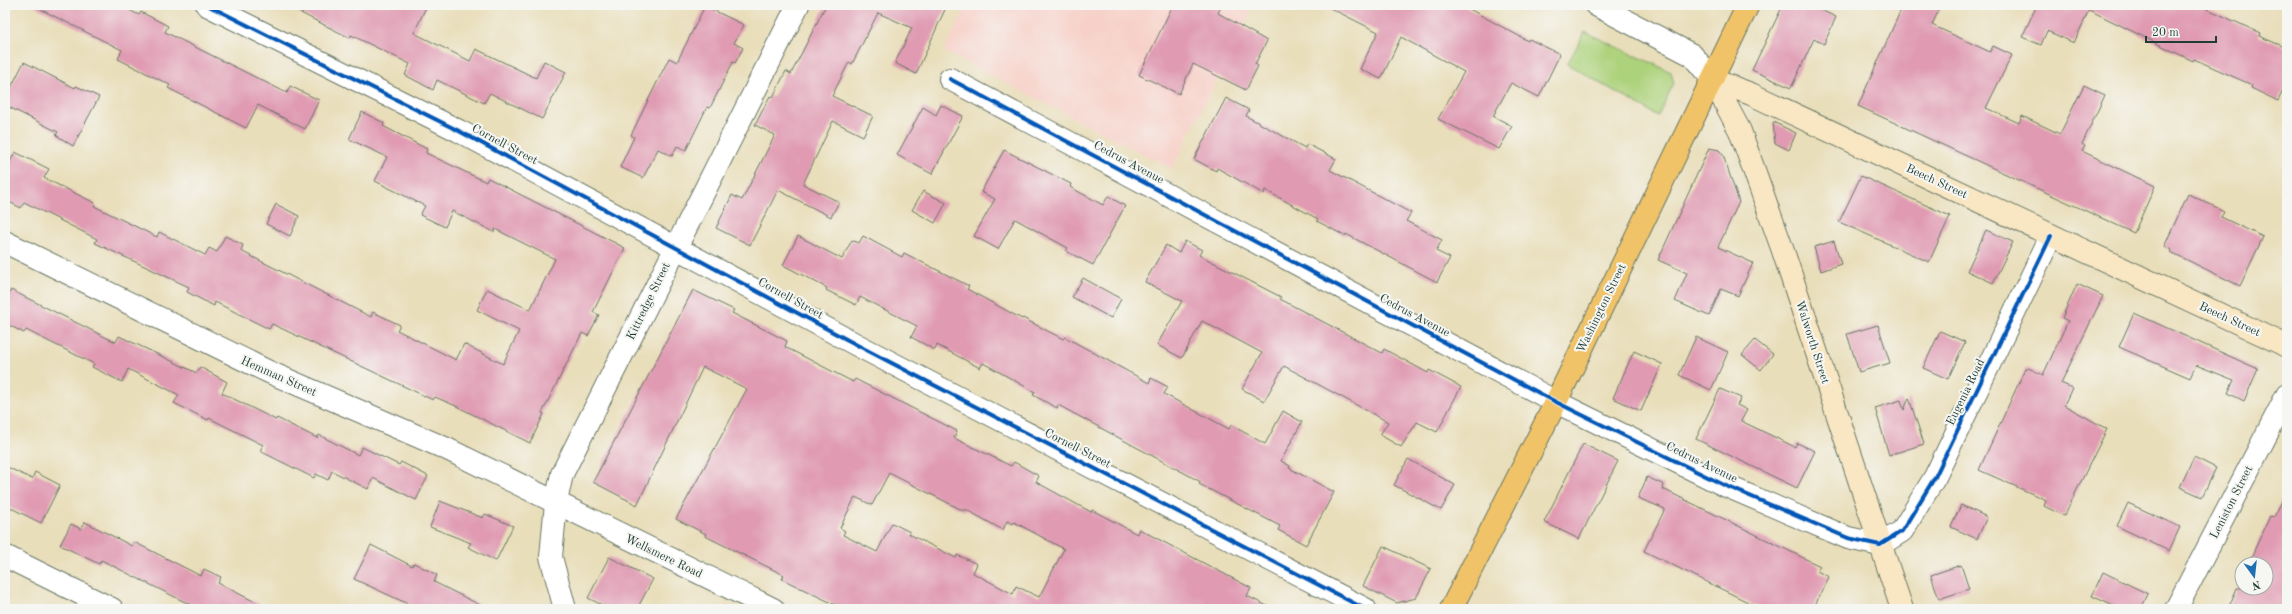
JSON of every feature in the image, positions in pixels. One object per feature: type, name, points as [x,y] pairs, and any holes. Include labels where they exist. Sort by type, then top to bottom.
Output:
[{"type":"main road","name":"Washington Street","points":[[1451,609],[1556,402],[1748,5]]},
{"type":"street","name":"Cornell Street","points":[[207,5],[459,131],[676,246],[857,345],[1365,609]]},
{"type":"street","name":"Kittredge Street","points":[[565,609],[551,557],[556,502],[562,474],[798,5]]},
{"type":"street","name":"Beech Street","points":[[1596,5],[1692,55],[1713,80],[1758,97],[2287,346]]},
{"type":"street","name":"Cedrus Avenue","points":[[950,79],[1556,402],[1731,488],[1848,538],[1880,545]]},
{"type":"street","name":"Walworth Street","points":[[1713,80],[1740,131],[1782,248],[1902,609]]},
{"type":"street","name":"Eugenia Road","points":[[1880,545],[1902,531],[1935,477],[2051,236]]},
{"type":"street","name":"Hemman Street","points":[[5,242],[269,372],[447,449],[556,502]]},
{"type":"street","name":"Leniston Street","points":[[2176,609],[2287,395]]},
{"type":"street","name":"Wellsmere Road","points":[[556,502],[773,609]]},
{"type":"street","points":[[5,556],[112,609]]},
{"type":"shaded area","points":[[967,5],[1254,5],[1172,169],[944,51]]},
{"type":"green space","points":[[1585,32],[1671,72],[1674,83],[1658,116],[1567,64]]},
{"type":"building","points":[[32,5],[119,5],[139,15],[141,12],[168,26],[165,32],[287,93],[290,86],[319,100],[305,129],[258,105],[246,128],[168,88],[170,85],[118,59],[122,50]]},
{"type":"building","points":[[285,5],[427,5],[414,33],[470,61],[476,49],[536,78],[544,61],[566,72],[542,119],[490,93],[484,103],[437,80],[433,90],[405,75],[410,64],[351,35],[350,38]]},
{"type":"building","points":[[826,5],[947,5],[916,74],[895,63],[912,28],[878,13],[852,64],[849,62],[832,96],[873,116],[863,136],[833,121],[803,184],[839,202],[831,217],[778,190],[750,245],[716,228],[732,195],[742,200],[775,135],[755,125],[770,96],[773,97],[786,71],[791,74]]},
{"type":"building","points":[[1173,5],[1222,5],[1218,13],[1267,41],[1255,64],[1258,66],[1246,90],[1193,64],[1179,94],[1139,75]]},
{"type":"building","points":[[1324,5],[1462,5],[1528,41],[1529,39],[1560,54],[1539,97],[1511,83],[1493,116],[1512,126],[1499,149],[1438,119],[1464,72],[1401,37],[1381,79],[1360,69],[1378,32]]},
{"type":"building","points":[[1783,5],[1810,5],[1836,17],[1824,44],[1814,39],[1791,88],[1752,70]]},
{"type":"building","points":[[1903,5],[1941,5],[1932,25],[1990,52],[1993,46],[2012,55],[1986,108],[2019,123],[2022,116],[2060,134],[2084,85],[2105,95],[2082,144],[2085,146],[2082,151],[2155,186],[2134,233],[1858,106]]},
{"type":"building","points":[[2037,5],[2199,5],[2260,33],[2259,36],[2287,48],[2287,82],[2278,101],[2251,88],[2252,85],[2194,59],[2193,61],[2089,10],[2074,43],[2047,31],[2041,45],[2022,37]]},
{"type":"building","points":[[705,6],[744,25],[734,43],[743,48],[735,63],[733,62],[710,108],[707,107],[686,150],[677,146],[672,156],[658,149],[643,178],[620,167],[634,137],[631,135],[669,58],[677,62]]},
{"type":"building","points":[[24,62],[75,88],[76,86],[99,97],[73,146],[56,135],[58,132],[5,105],[5,99]]},
{"type":"building","points":[[1226,98],[1249,110],[1246,116],[1305,148],[1307,144],[1336,159],[1330,170],[1411,213],[1406,221],[1442,240],[1436,251],[1450,258],[1437,282],[1346,234],[1345,236],[1317,221],[1318,219],[1265,190],[1264,194],[1217,168],[1216,171],[1194,159]]},
{"type":"building","points":[[941,105],[963,116],[932,174],[897,155],[923,107],[936,115]]},
{"type":"building","points":[[362,112],[384,123],[383,126],[427,149],[426,153],[486,182],[488,178],[625,248],[593,312],[599,315],[588,336],[582,333],[542,413],[544,414],[530,443],[456,406],[435,397],[433,400],[272,324],[269,329],[215,302],[214,306],[187,292],[189,287],[95,243],[97,239],[24,202],[21,208],[5,200],[5,172],[15,152],[49,169],[44,178],[95,203],[94,206],[157,237],[159,232],[205,255],[209,248],[217,252],[225,236],[243,245],[241,251],[371,317],[373,312],[400,325],[397,330],[456,360],[464,344],[503,364],[519,331],[477,310],[487,289],[530,310],[555,259],[495,229],[494,232],[452,211],[445,227],[420,215],[425,206],[375,181],[387,157],[349,139]]},
{"type":"building","points":[[1773,122],[1796,133],[1789,150],[1775,143]]},
{"type":"building","points":[[1709,148],[1719,150],[1723,155],[1739,202],[1718,247],[1753,263],[1738,296],[1721,289],[1709,316],[1675,301],[1687,273],[1658,260]]},
{"type":"building","points":[[1004,150],[1071,184],[1070,187],[1103,205],[1108,196],[1125,206],[1093,265],[1066,251],[1068,248],[1015,219],[998,249],[974,236],[995,199],[981,192]]},
{"type":"building","points":[[1861,176],[1950,216],[1929,262],[1839,222]]},
{"type":"building","points":[[923,191],[946,203],[935,223],[912,210]]},
{"type":"building","points":[[2188,194],[2224,211],[2221,217],[2263,237],[2240,286],[2171,252],[2172,250],[2164,247]]},
{"type":"building","points":[[276,204],[299,216],[290,236],[266,224]]},
{"type":"building","points":[[1986,230],[2013,242],[1993,283],[1967,271]]},
{"type":"building","points":[[798,236],[842,259],[852,240],[859,243],[863,236],[902,257],[904,253],[969,286],[967,289],[1022,319],[1023,318],[1063,339],[1065,337],[1149,383],[1151,378],[1168,387],[1164,394],[1229,429],[1231,425],[1265,444],[1283,411],[1302,422],[1281,461],[1290,466],[1289,468],[1334,492],[1306,545],[1278,530],[1280,526],[1199,484],[1201,482],[1058,405],[1057,408],[1033,395],[1035,392],[983,363],[980,368],[937,345],[935,350],[911,337],[917,326],[860,297],[856,305],[826,290],[827,288],[783,265]]},
{"type":"building","points":[[1185,241],[1202,250],[1199,255],[1281,297],[1280,299],[1382,353],[1384,349],[1428,373],[1429,370],[1461,387],[1437,432],[1417,422],[1401,447],[1380,435],[1388,422],[1284,366],[1264,401],[1242,389],[1262,353],[1202,321],[1182,358],[1157,345],[1182,301],[1145,282],[1166,245],[1179,253]]},
{"type":"building","points":[[1834,241],[1841,264],[1821,271],[1814,247]]},
{"type":"building","points":[[1083,278],[1121,299],[1111,318],[1072,297]]},
{"type":"building","points":[[2077,284],[2103,296],[2061,383],[2072,388],[2064,405],[2107,429],[2064,516],[2044,506],[2046,500],[1979,470],[2026,367],[2043,375],[2068,321],[2062,318]]},
{"type":"building","points":[[11,290],[116,342],[119,336],[197,373],[200,367],[227,382],[222,393],[276,420],[277,418],[317,438],[319,435],[358,455],[362,447],[399,465],[401,462],[428,476],[416,500],[373,478],[368,489],[332,471],[328,480],[316,474],[314,478],[260,451],[263,445],[209,418],[208,420],[174,403],[179,395],[128,369],[122,382],[92,367],[94,364],[26,330],[24,333],[5,323],[5,302]]},
{"type":"building","points":[[693,290],[734,310],[732,313],[787,341],[785,347],[853,382],[855,379],[957,431],[954,438],[1011,466],[1014,462],[1039,476],[1036,482],[1091,512],[1092,510],[1137,534],[1139,529],[1251,588],[1247,596],[1273,609],[844,609],[782,579],[784,575],[705,536],[706,534],[676,519],[747,389],[703,367],[637,505],[593,482]],"holes":[[[889,473],[964,511],[965,509],[1003,530],[1007,521],[1013,524],[1014,522],[1064,549],[1039,597],[1016,586],[1013,594],[973,573],[977,564],[957,555],[956,558],[909,534],[910,532],[892,523],[877,552],[843,535],[845,531],[840,528],[855,497],[872,505]]]},
{"type":"building","points":[[2134,313],[2258,369],[2244,401],[2228,393],[2234,380],[2196,365],[2190,378],[2119,347]]},
{"type":"building","points":[[1878,325],[1890,363],[1859,372],[1847,334]]},
{"type":"building","points":[[1940,331],[1965,342],[1948,379],[1923,368]]},
{"type":"building","points":[[1696,337],[1728,352],[1711,390],[1679,375]]},
{"type":"building","points":[[1755,340],[1773,354],[1761,370],[1742,355]]},
{"type":"building","points":[[1634,351],[1662,364],[1641,411],[1613,398]]},
{"type":"building","points":[[1720,389],[1741,398],[1737,405],[1747,410],[1741,421],[1795,447],[1797,443],[1815,451],[1797,488],[1696,439]]},
{"type":"building","points":[[1909,398],[1924,444],[1889,455],[1875,408],[1901,400],[1904,410]]},
{"type":"building","points":[[1583,444],[1618,461],[1579,539],[1544,522]]},
{"type":"building","points":[[2194,457],[2216,468],[2202,497],[2180,487]]},
{"type":"building","points":[[1408,459],[1455,485],[1441,510],[1394,485]]},
{"type":"building","points":[[5,466],[32,479],[35,472],[60,485],[41,523],[5,505]]},
{"type":"building","points":[[1647,477],[1664,485],[1663,489],[1820,566],[1817,571],[1829,577],[1813,609],[1762,609],[1644,551],[1665,509],[1638,498]]},
{"type":"building","points":[[2287,491],[2287,609],[2228,609],[2234,595],[2274,596],[2274,556],[2252,556],[2270,516],[2274,517]]},
{"type":"building","points":[[440,501],[483,518],[485,514],[513,526],[496,561],[468,547],[471,543],[430,527]]},
{"type":"building","points":[[2128,503],[2180,527],[2169,551],[2117,526]]},
{"type":"building","points":[[1961,505],[1987,517],[1977,539],[1951,527]]},
{"type":"building","points":[[85,522],[132,546],[134,542],[201,576],[204,569],[221,577],[218,583],[269,609],[199,609],[101,560],[99,564],[60,545],[71,524],[81,529]]},
{"type":"building","points":[[371,545],[412,566],[414,563],[437,575],[434,582],[488,609],[419,609],[354,579]]},
{"type":"building","points":[[1383,546],[1431,569],[1416,598],[1397,603],[1363,586]]},
{"type":"building","points":[[609,557],[653,579],[637,609],[610,609],[588,598]]},
{"type":"building","points":[[1961,565],[1969,589],[1939,599],[1931,575]]},
{"type":"building","points":[[2103,572],[2148,594],[2141,609],[2120,609],[2092,596]]},
{"type":"cycle path","points":[[207,5],[459,131],[857,345],[1365,609]]},
{"type":"cycle path","points":[[950,79],[1556,402],[1724,485],[1848,538],[1880,545],[1902,531],[1935,477],[2051,236]]}]
